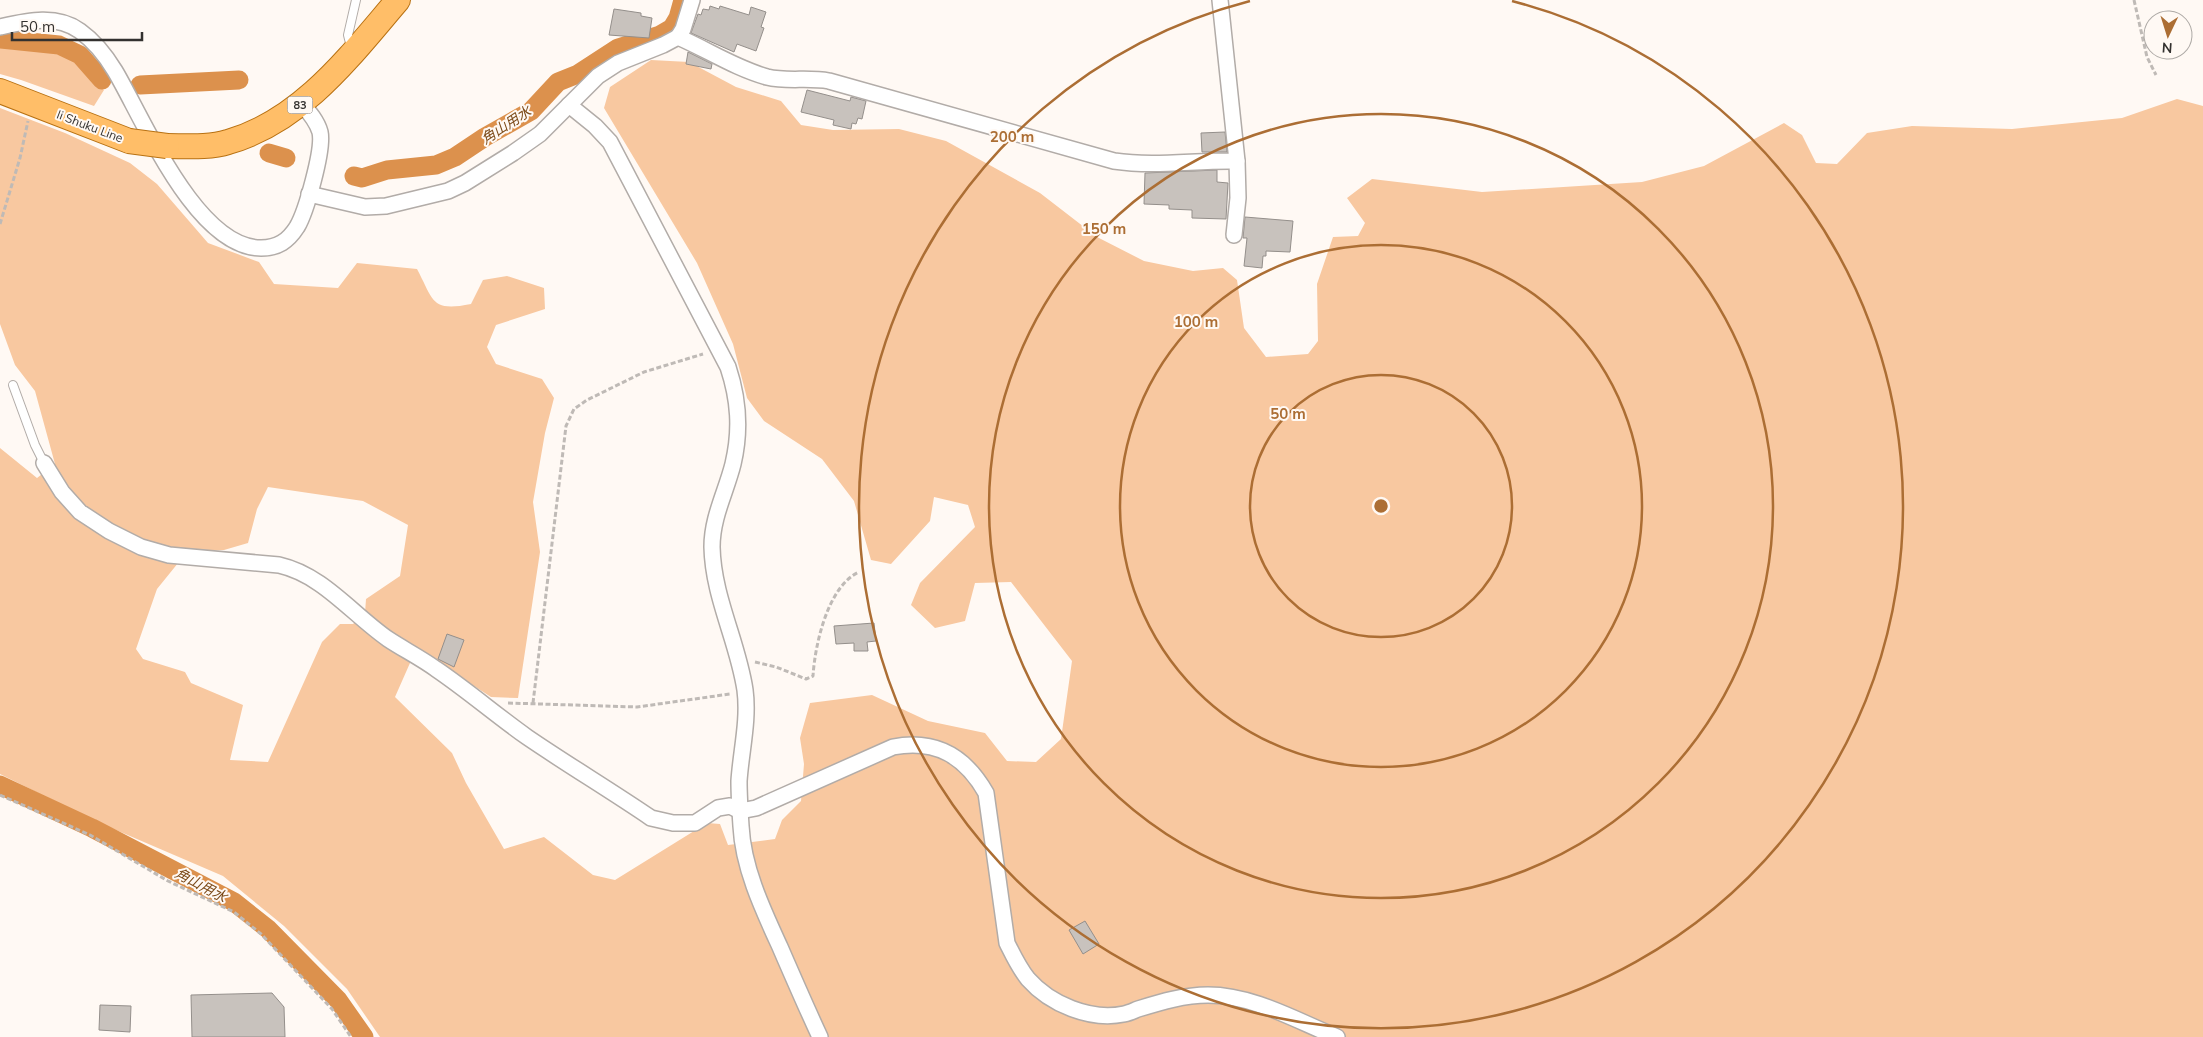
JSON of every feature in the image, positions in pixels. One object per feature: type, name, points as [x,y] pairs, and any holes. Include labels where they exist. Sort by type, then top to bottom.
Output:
[{"type":"main road","name":"Ii Shuku Line","points":[[0,91],[129,141],[167,146],[226,143],[269,126],[302,104],[352,54],[398,0]]},
{"type":"street","points":[[309,194],[365,207],[386,206],[448,191],[465,183],[540,134],[598,76],[618,63],[663,45],[678,36],[684,29],[692,0]]},
{"type":"street","points":[[1220,0],[1238,161],[1238,198],[1234,235]]},
{"type":"street","points":[[0,27],[36,20],[59,21],[80,31],[101,50],[115,71],[174,180],[205,217],[231,239],[254,248],[274,248],[291,237],[302,220],[319,155],[320,133],[312,116],[302,104]]},
{"type":"street","points":[[678,36],[731,64],[768,77],[783,79],[813,78],[829,81],[1114,161],[1140,165],[1192,161],[1238,161]]},
{"type":"street","points":[[569,105],[595,126],[610,142],[728,367],[736,392],[739,416],[738,438],[733,465],[714,518],[712,553],[718,592],[739,664],[745,692],[744,732],[739,781],[741,828],[748,868],[764,913],[820,1037]]},
{"type":"street","points":[[44,463],[62,492],[80,512],[109,531],[141,547],[169,555],[279,565],[294,568],[313,578],[366,623],[436,669],[529,738],[651,818],[673,823],[695,823],[718,808],[730,806],[740,810],[756,808],[893,747],[910,744],[929,746],[946,752],[963,762],[976,776],[986,793],[1007,943],[1016,962],[1028,979],[1058,1003],[1075,1010],[1110,1016],[1125,1014],[1186,996],[1209,995],[1229,997],[1251,1002],[1337,1037]]},
{"type":"lane","points":[[352,54],[348,35],[356,0]]},
{"type":"lane","points":[[13,385],[35,445],[44,463]]},
{"type":"path","points":[[2134,0],[2147,57],[2156,75]]},
{"type":"path","points":[[0,224],[20,158],[28,121],[52,122],[59,114]]},
{"type":"path","points":[[533,703],[566,426],[574,408],[644,372],[719,350]]},
{"type":"path","points":[[739,664],[755,662],[776,667],[806,679],[813,676],[820,632],[828,610],[838,590],[850,576],[859,572]]},
{"type":"path","points":[[480,703],[636,707],[745,692]]},
{"type":"path","points":[[0,795],[90,835],[168,881],[234,912],[261,934],[332,1008],[351,1037]]},
{"type":"shaded area","points":[[0,47],[53,49],[82,67],[104,90],[94,106],[0,74]]},
{"type":"shaded area","points":[[651,60],[689,62],[736,87],[781,101],[801,125],[833,130],[899,129],[946,141],[1040,193],[1097,237],[1144,261],[1193,271],[1223,268],[1237,280],[1244,328],[1266,357],[1308,354],[1318,341],[1317,284],[1333,237],[1358,236],[1365,223],[1347,198],[1372,179],[1482,192],[1642,182],[1704,166],[1784,123],[1802,135],[1816,163],[1837,164],[1867,133],[1912,126],[2012,129],[2122,118],[2177,99],[2203,106],[2203,1037],[380,1037],[347,989],[284,926],[223,876],[95,821],[0,774],[0,448],[37,478],[55,464],[35,391],[15,365],[0,324],[0,108],[65,133],[130,163],[157,184],[208,243],[259,262],[274,284],[338,288],[357,263],[417,269],[435,302],[448,306],[471,304],[483,280],[507,276],[544,288],[545,309],[496,325],[487,347],[496,364],[542,379],[554,398],[545,433],[533,502],[540,552],[518,698],[491,697],[431,658],[410,663],[395,697],[452,753],[466,783],[504,849],[544,837],[593,875],[615,880],[707,823],[720,824],[728,845],[775,839],[782,820],[801,801],[804,764],[800,738],[810,703],[872,695],[928,721],[985,733],[1007,761],[1036,762],[1061,739],[1072,661],[1011,582],[975,583],[965,621],[935,628],[911,605],[920,583],[975,527],[968,505],[934,497],[930,521],[891,564],[871,560],[854,501],[822,459],[764,421],[747,398],[733,344],[697,263],[604,108],[610,87]],"holes":[[[268,487],[363,501],[408,525],[400,576],[366,599],[365,613],[353,624],[340,624],[322,642],[268,762],[230,760],[243,705],[191,683],[185,672],[143,659],[136,649],[157,589],[187,552],[224,550],[248,543],[257,509]]]},
{"type":"building","points":[[710,6],[719,9],[720,6],[749,15],[751,7],[766,12],[761,27],[764,28],[756,51],[737,44],[734,52],[691,33],[698,14],[701,15],[703,9],[709,10]]},
{"type":"building","points":[[614,9],[641,13],[641,16],[652,18],[649,38],[609,35]]},
{"type":"building","points":[[688,52],[712,64],[711,69],[686,64]]},
{"type":"building","points":[[807,90],[850,101],[851,97],[866,101],[862,119],[858,118],[856,124],[852,123],[851,129],[833,125],[834,120],[801,112]]},
{"type":"building","points":[[1225,132],[1227,152],[1202,152],[1201,133]]},
{"type":"building","points":[[1217,170],[1217,182],[1228,183],[1226,219],[1192,218],[1192,210],[1169,209],[1169,205],[1144,204],[1145,173]]},
{"type":"building","points":[[1245,217],[1293,221],[1290,252],[1266,251],[1266,256],[1263,256],[1262,268],[1244,266],[1247,238],[1243,238]]},
{"type":"building","points":[[874,623],[876,641],[867,642],[868,651],[854,651],[854,643],[836,644],[834,626]]},
{"type":"building","points":[[447,634],[464,640],[454,667],[438,659]]},
{"type":"building","points":[[1085,921],[1099,944],[1083,954],[1069,930]]},
{"type":"building","points":[[272,993],[284,1007],[285,1037],[192,1037],[191,995]]},
{"type":"building","points":[[100,1005],[131,1006],[130,1032],[99,1030]]},
{"type":"waterway","name":"角山用水","points":[[354,176],[362,178],[387,170],[436,165],[455,157],[485,137],[531,111],[558,82],[578,74],[618,48],[660,35],[672,28],[678,18],[683,0]]},
{"type":"waterway","name":"角山用水","points":[[0,39],[59,45],[80,55],[102,80]]},
{"type":"waterway","name":"角山用水","points":[[140,85],[239,80]]},
{"type":"waterway","name":"角山用水","points":[[269,153],[286,158]]},
{"type":"waterway","name":"角山用水","points":[[0,785],[92,828],[234,902],[268,929],[338,1000],[364,1037]]}]
